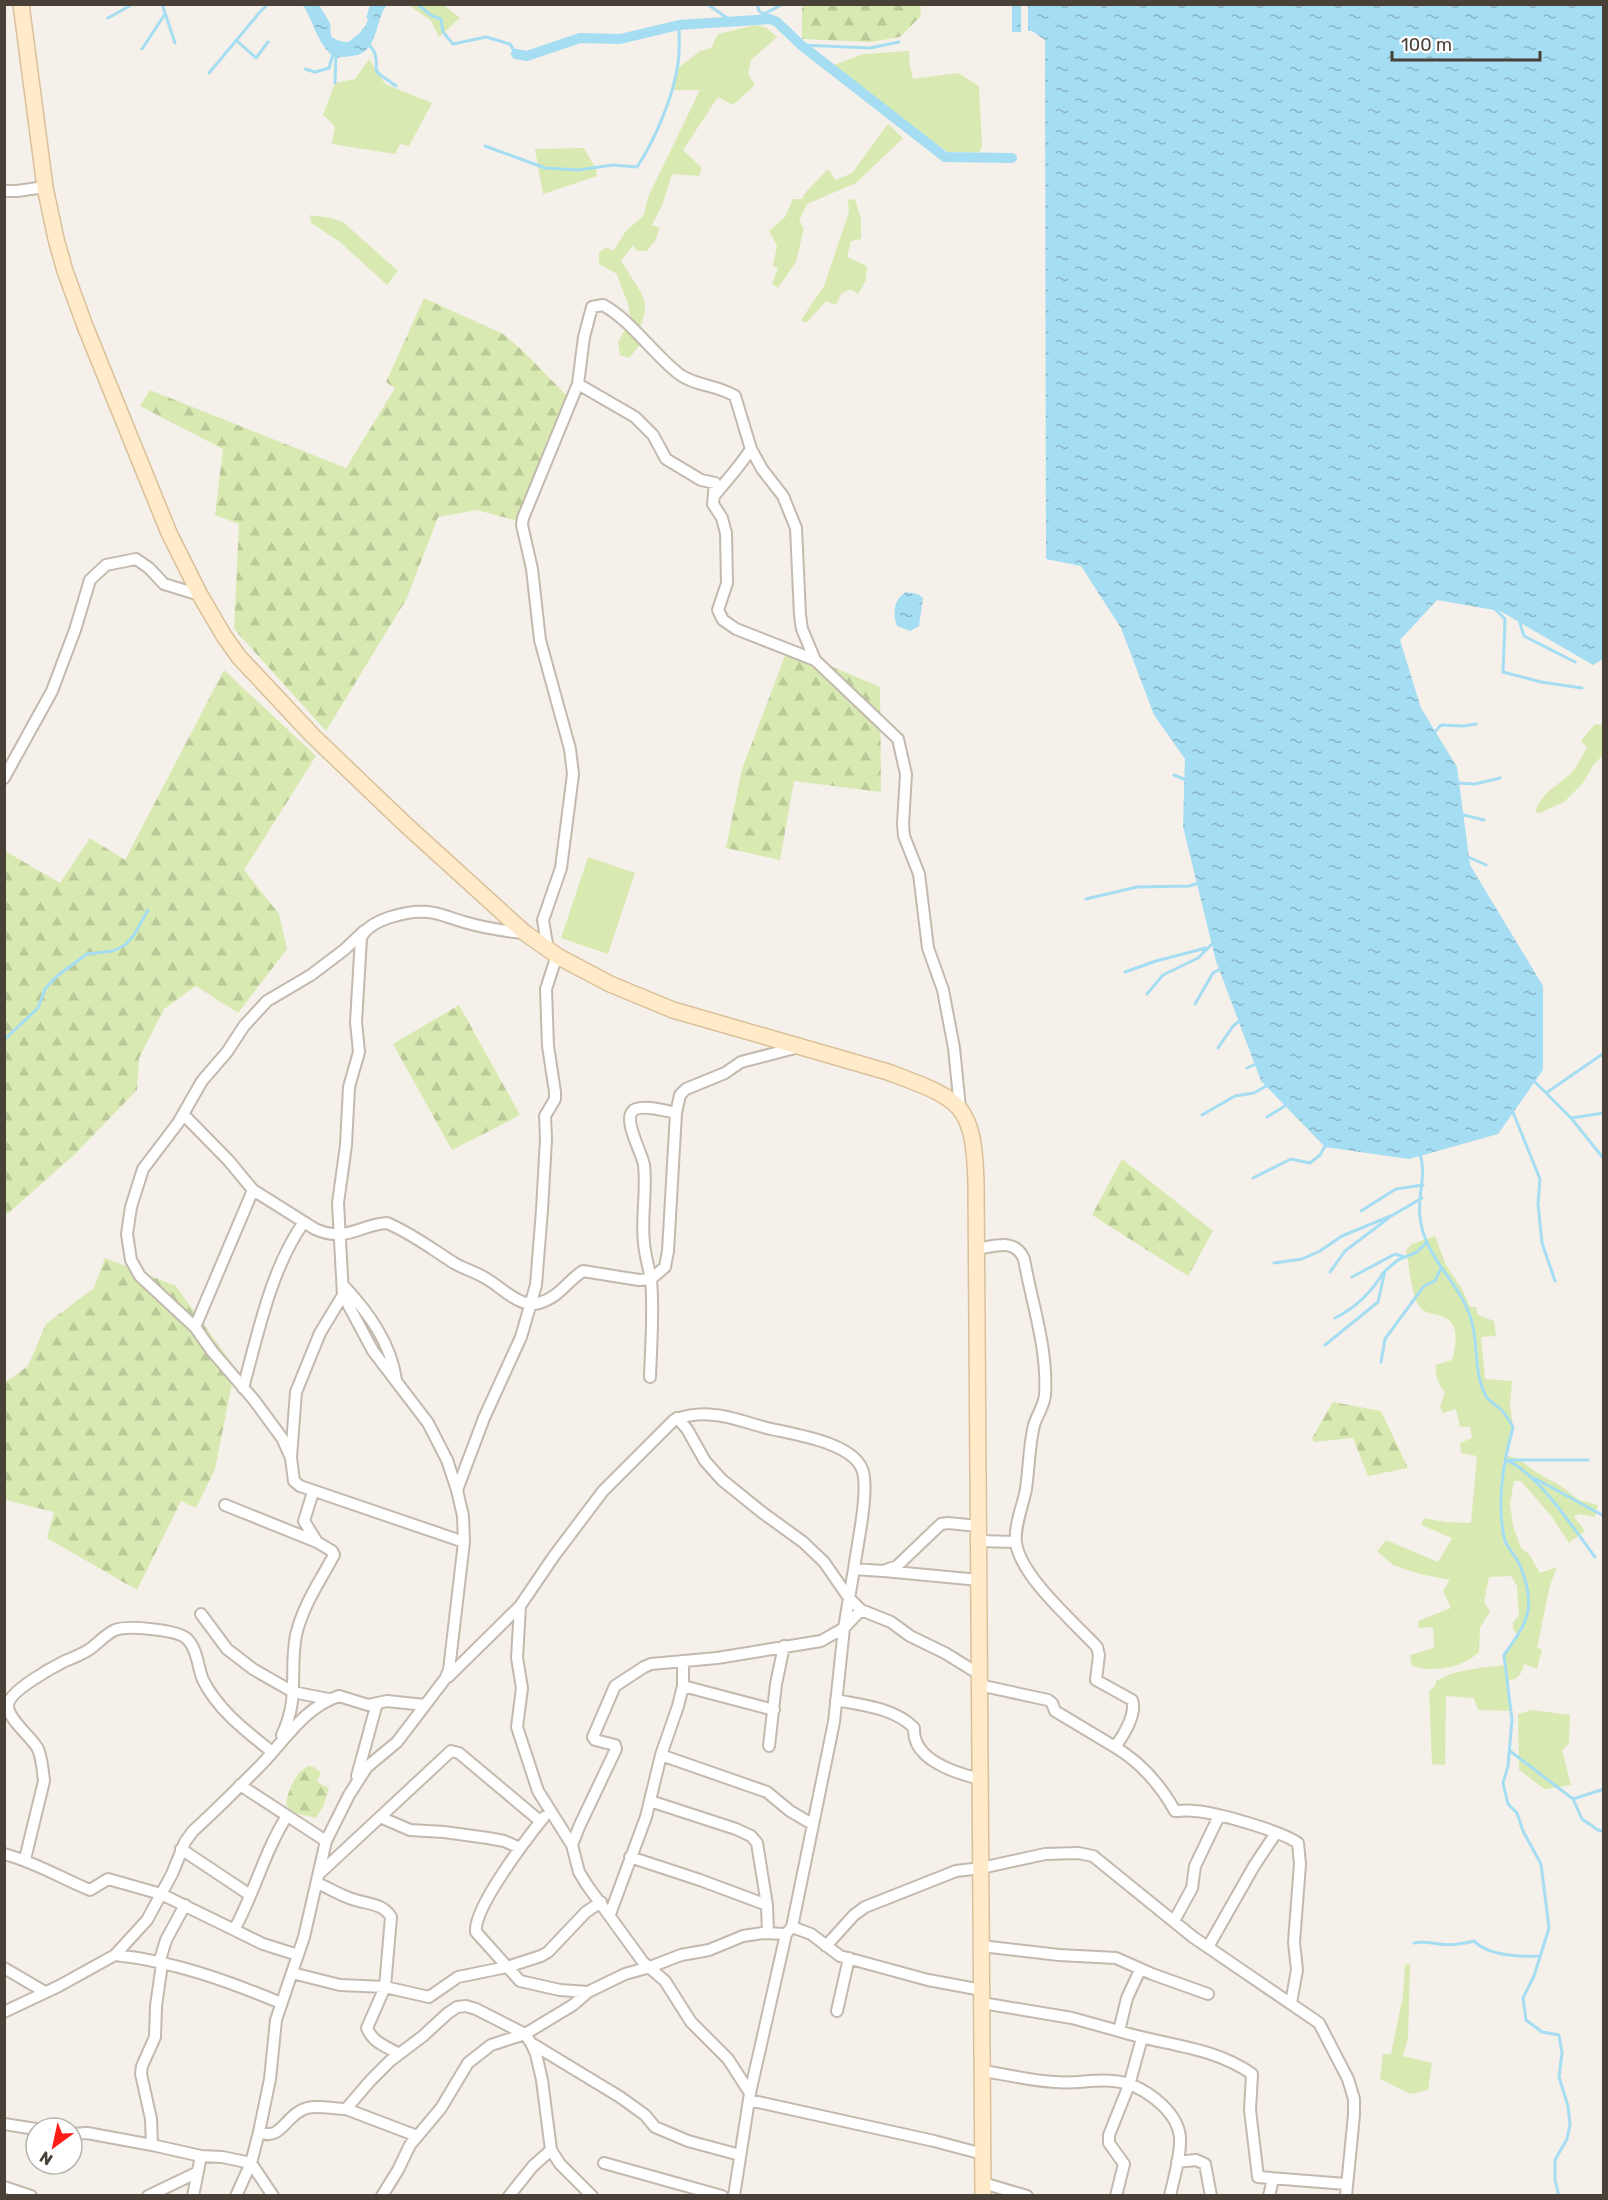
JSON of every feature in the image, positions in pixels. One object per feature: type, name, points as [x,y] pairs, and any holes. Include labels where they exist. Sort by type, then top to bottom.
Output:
[{"type":"street","points":[[21,4],[45,187],[56,238],[85,327],[169,533],[200,595],[239,657],[282,705],[406,825],[525,933],[553,952],[638,997],[724,1026],[888,1072],[944,1094],[960,1108],[970,1127],[976,1162],[983,2189],[1028,2196]]},
{"type":"street","points":[[4,191],[45,187]]},
{"type":"street","points":[[457,1490],[484,1418],[521,1337],[536,1285],[546,1139],[545,1116],[555,1099],[550,1067],[546,989],[553,952],[543,920],[561,868],[572,787],[572,763],[540,640],[532,569],[522,525],[545,462],[578,384],[582,349],[592,307],[603,305],[621,318],[682,376],[735,396],[751,449],[758,464],[783,496],[793,518],[796,528],[802,629],[815,660]]},
{"type":"street","points":[[578,384],[635,417],[653,435],[666,459],[701,480],[721,482]]},
{"type":"street","points":[[751,449],[742,464],[721,482],[714,496],[713,504],[722,518],[726,533],[727,583],[719,605],[720,615],[736,629],[815,660],[893,733],[901,747],[906,774],[904,836],[919,874],[927,941],[945,998],[954,1048],[960,1108]]},
{"type":"street","points":[[742,464],[758,464]]},
{"type":"street","points":[[4,778],[37,722],[52,691],[75,630],[86,588],[100,568],[136,559],[149,568],[164,584],[200,595]]},
{"type":"street","points":[[291,1458],[275,1428],[195,1327],[140,1276],[131,1260],[127,1234],[131,1207],[143,1169],[183,1114],[202,1081],[262,1006],[311,975],[374,923],[389,918],[428,912],[494,930],[525,933]]},
{"type":"street","points":[[364,931],[360,944],[357,983],[356,1022],[359,1052],[349,1087],[346,1145],[338,1203],[343,1290],[364,1338],[382,1365],[428,1423],[447,1460],[457,1490],[463,1516],[464,1542],[449,1670],[446,1679]]},
{"type":"street","points":[[183,1114],[230,1161],[253,1190],[326,1234],[340,1235],[387,1223],[455,1263],[485,1277],[506,1293],[531,1304],[539,1304],[559,1293],[580,1271],[585,1270],[628,1280],[651,1279],[665,1268],[676,1113],[680,1095],[686,1089],[725,1073],[741,1062],[800,1047]]},
{"type":"street","points":[[650,1377],[652,1313],[651,1279],[644,1242],[644,1162],[634,1136],[630,1117],[636,1109],[657,1108],[676,1113]]},
{"type":"street","points":[[195,1327],[253,1190]]},
{"type":"street","points":[[243,1388],[277,1274],[287,1248],[304,1222]]},
{"type":"street","points":[[977,1249],[1012,1245],[1019,1249],[1024,1259],[1043,1354],[1045,1398],[1035,1424],[1016,1542],[1031,1576],[1097,1647],[1099,1654],[1096,1680],[1132,1700],[1133,1710],[1124,1733],[1115,1747]]},
{"type":"street","points":[[343,1290],[361,1304],[377,1328],[394,1361],[396,1380]]},
{"type":"street","points":[[343,1290],[320,1333],[296,1392],[291,1458],[294,1482],[312,1492],[464,1542]]},
{"type":"street","points":[[236,2196],[251,2163],[259,2132],[270,2079],[276,2020],[298,1955],[319,1878],[326,1841],[356,1783],[367,1767],[397,1742],[446,1679],[520,1606],[603,1491],[674,1420],[686,1415],[715,1415],[814,1439],[840,1449],[861,1466],[865,1476],[866,1496],[843,1628],[836,1700],[789,1931],[749,2097],[734,2196]]},
{"type":"street","points":[[677,1418],[687,1429],[705,1461],[722,1480],[763,1514],[803,1542],[824,1562],[849,1598],[861,1610],[891,1622],[910,1636],[945,1653],[979,1680],[1048,1700],[1055,1711],[1134,1760],[1166,1795],[1175,1811],[1195,1811],[1220,1816],[1294,1840],[1300,1848],[1294,1923],[1297,1970],[1291,2003]]},
{"type":"street","points":[[312,1492],[304,1521],[316,1542]]},
{"type":"street","points":[[225,1505],[316,1542],[333,1551],[334,1555],[300,1619],[296,1637],[293,1692],[288,1723],[274,1749]]},
{"type":"street","points":[[883,1571],[900,1564],[941,1524],[948,1523],[978,1534],[1016,1542]]},
{"type":"street","points":[[854,1569],[979,1580]]},
{"type":"street","points":[[520,1606],[518,1658],[522,1688],[517,1727],[538,1791],[572,1845],[581,1876],[643,1962],[664,1980],[692,2022],[729,2059],[749,2097],[983,2154]]},
{"type":"street","points":[[572,1845],[616,1749],[614,1745],[595,1740],[593,1737],[615,1686],[651,1664],[739,1655],[820,1641],[843,1628],[861,1610]]},
{"type":"street","points":[[201,1614],[227,1648],[253,1669],[293,1692],[328,1700]]},
{"type":"street","points":[[25,1860],[44,1781],[43,1769],[38,1750],[11,1714],[9,1702],[22,1687],[37,1676],[87,1651],[115,1630],[145,1629],[177,1633],[185,1637],[192,1646],[203,1679],[220,1706],[236,1722],[274,1749]]},
{"type":"street","points":[[769,1746],[784,1646]]},
{"type":"street","points":[[610,1914],[630,1857],[640,1837],[678,1706],[683,1686],[683,1661]]},
{"type":"street","points":[[683,1686],[774,1710]]},
{"type":"street","points":[[4,2012],[116,1955],[147,1920],[181,1850],[194,1831],[259,1768],[274,1749],[316,1706],[339,1696],[368,1705],[387,1701],[424,1705]]},
{"type":"street","points":[[836,1700],[882,1710],[905,1721],[914,1728],[916,1745],[922,1753],[951,1771],[980,1779]]},
{"type":"street","points":[[356,1783],[376,1703]]},
{"type":"street","points":[[319,1878],[451,1751],[455,1751],[540,1821]]},
{"type":"street","points":[[662,1755],[767,1792],[790,1811],[812,1824]]},
{"type":"street","points":[[240,1785],[326,1841]]},
{"type":"street","points":[[650,1801],[736,1829],[754,1838],[757,1843],[767,1905],[768,1933]]},
{"type":"street","points":[[549,1810],[520,1848],[494,1888],[476,1924],[476,1932],[514,1977],[527,1984],[588,1992]]},
{"type":"street","points":[[234,1930],[244,1912],[278,1829],[287,1816]]},
{"type":"street","points":[[1174,1921],[1189,1896],[1195,1866],[1220,1816]]},
{"type":"street","points":[[380,1817],[410,1830],[488,1838],[504,1841],[520,1848]]},
{"type":"street","points":[[1208,1947],[1276,1833]]},
{"type":"street","points":[[181,1850],[250,1895]]},
{"type":"street","points":[[826,1946],[854,1915],[865,1907],[956,1871],[1045,1854],[1083,1853],[1093,1856],[1208,1947],[1319,2023],[1348,2079],[1354,2099],[1346,2196]]},
{"type":"street","points":[[4,1854],[25,1860],[90,1890],[108,1879],[161,1894],[263,1944],[298,1955]]},
{"type":"street","points":[[630,1857],[767,1905]]},
{"type":"street","points":[[319,1878],[355,1900],[379,1906],[388,1911],[391,1917],[385,1987],[367,2030],[382,2046],[399,2054]]},
{"type":"street","points":[[292,1972],[314,1980],[340,1985],[385,1987],[429,1997],[458,1977],[507,1967],[541,1956],[548,1952],[586,1912],[601,1902]]},
{"type":"street","points":[[152,2145],[151,2119],[141,2074],[142,2066],[154,2037],[160,1964],[166,1940],[185,1905]]},
{"type":"street","points":[[382,2196],[417,2136],[441,2108],[468,2063],[491,2045],[528,2038],[588,1992],[625,1974],[681,1955],[709,1950],[743,1936],[789,1931],[811,1934],[836,1954],[982,1997],[1072,2018],[1142,2038],[1168,2041],[1216,2056],[1252,2074],[1250,2110],[1257,2175],[1262,2179],[1346,2184]]},
{"type":"street","points":[[981,1946],[1059,1955],[1116,1958],[1140,1970],[1208,1994]]},
{"type":"street","points":[[116,1955],[213,1976],[282,2003]]},
{"type":"street","points":[[837,2011],[849,1958]]},
{"type":"street","points":[[4,1968],[45,1992]]},
{"type":"street","points":[[1119,2031],[1127,1998],[1140,1970]]},
{"type":"street","points":[[346,2109],[370,2081],[399,2054],[457,2007],[465,2006],[476,2009],[528,2038],[620,2097],[645,2115],[655,2127],[688,2141],[740,2155]]},
{"type":"street","points":[[528,2038],[536,2054],[542,2080],[551,2150],[560,2164],[592,2196]]},
{"type":"street","points":[[1116,2196],[1124,2164],[1108,2139],[1129,2085],[1142,2038]]},
{"type":"street","points":[[982,2071],[1057,2082],[1117,2081],[1151,2095],[1167,2110],[1180,2138],[1170,2196]]},
{"type":"street","points":[[259,2132],[269,2135],[278,2132],[289,2118],[308,2108],[346,2109],[417,2136]]},
{"type":"street","points":[[4,2124],[24,2127]]},
{"type":"street","points":[[84,2133],[201,2156],[222,2157],[251,2163],[273,2196]]},
{"type":"street","points":[[509,2196],[533,2166],[551,2150]]},
{"type":"street","points":[[193,2196],[201,2156]]},
{"type":"street","points":[[1177,2162],[1196,2160],[1205,2164],[1211,2196]]},
{"type":"street","points":[[604,2163],[722,2196]]},
{"type":"street","points":[[148,2196],[196,2173]]},
{"type":"street","points":[[1269,2196],[1273,2179]]},
{"type":"street","points":[[4,2187],[31,2196]]},
{"type":"green space","points":[[806,4],[920,5],[921,16],[900,37],[871,42],[802,39],[802,8]]},
{"type":"green space","points":[[409,5],[444,5],[460,18],[439,37],[431,21]]},
{"type":"green space","points":[[756,25],[767,28],[777,37],[751,60],[748,74],[755,85],[733,105],[718,97],[683,150],[702,168],[699,176],[672,174],[663,203],[652,225],[660,228],[655,241],[647,251],[637,251],[633,245],[621,261],[640,290],[645,307],[639,333],[640,345],[629,358],[620,355],[618,342],[628,322],[629,308],[617,274],[599,264],[599,253],[606,247],[613,251],[626,231],[644,215],[648,197],[700,90],[674,90],[678,68],[700,51],[711,48],[718,34]]},
{"type":"green space","points":[[909,51],[913,79],[958,73],[979,86],[982,146],[979,152],[948,152],[834,65],[863,54]]},
{"type":"green space","points":[[369,59],[385,84],[432,103],[409,146],[400,144],[395,154],[332,144],[335,126],[323,115],[335,83],[355,79]]},
{"type":"green space","points":[[888,124],[903,138],[856,183],[807,204],[799,221],[804,228],[796,262],[778,288],[772,284],[778,268],[773,266],[777,246],[769,231],[785,217],[793,199],[802,199],[828,169],[836,180],[852,173]]},
{"type":"green space","points":[[584,148],[596,169],[597,176],[543,194],[535,149]]},
{"type":"green space","points":[[855,199],[861,219],[861,239],[851,241],[847,257],[867,266],[866,280],[858,294],[851,289],[841,294],[836,305],[826,301],[806,323],[801,320],[824,286],[849,212],[848,200]]},
{"type":"green space","points":[[310,215],[343,222],[398,271],[387,285],[340,242],[311,223]]},
{"type":"green space","points":[[424,298],[503,334],[572,401],[525,523],[477,510],[438,517],[407,598],[326,731],[234,629],[239,524],[215,515],[223,449],[140,406],[150,390],[346,468],[395,388],[386,382]]},
{"type":"green space","points":[[788,648],[880,687],[881,792],[794,781],[780,860],[726,848],[742,769]]},
{"type":"green space","points":[[224,670],[316,756],[244,870],[279,914],[287,949],[238,1013],[196,986],[164,1009],[139,1058],[137,1090],[74,1155],[5,1216],[5,851],[60,883],[90,838],[125,860]]},
{"type":"green space","points":[[1595,724],[1603,725],[1603,755],[1594,764],[1583,783],[1564,802],[1540,813],[1535,812],[1546,794],[1576,768],[1587,747],[1581,741]]},
{"type":"green space","points":[[588,857],[635,873],[608,954],[561,938]]},
{"type":"green space","points":[[459,1005],[520,1115],[452,1150],[393,1044]]},
{"type":"green space","points":[[1122,1159],[1213,1231],[1188,1276],[1092,1215]]},
{"type":"green space","points":[[1435,1236],[1446,1265],[1462,1289],[1470,1307],[1476,1307],[1478,1315],[1494,1321],[1496,1336],[1481,1337],[1485,1379],[1512,1381],[1510,1406],[1513,1427],[1507,1456],[1517,1458],[1579,1500],[1598,1505],[1595,1517],[1579,1514],[1574,1517],[1585,1531],[1569,1543],[1552,1517],[1521,1481],[1514,1481],[1510,1504],[1513,1526],[1521,1548],[1529,1554],[1540,1573],[1557,1567],[1550,1585],[1537,1648],[1542,1649],[1537,1669],[1524,1664],[1519,1676],[1508,1681],[1511,1711],[1478,1710],[1474,1698],[1446,1696],[1445,1765],[1432,1764],[1429,1691],[1435,1686],[1436,1681],[1452,1674],[1505,1665],[1504,1655],[1518,1636],[1513,1629],[1513,1622],[1519,1616],[1517,1586],[1511,1576],[1489,1577],[1484,1602],[1490,1611],[1480,1628],[1479,1652],[1465,1662],[1447,1668],[1429,1669],[1412,1666],[1410,1655],[1434,1648],[1433,1627],[1419,1628],[1418,1621],[1451,1608],[1443,1591],[1450,1580],[1420,1574],[1393,1565],[1377,1551],[1386,1540],[1438,1562],[1452,1538],[1421,1525],[1424,1518],[1471,1523],[1477,1456],[1461,1453],[1460,1443],[1472,1438],[1470,1427],[1460,1427],[1456,1409],[1443,1413],[1440,1407],[1445,1392],[1436,1372],[1436,1365],[1452,1360],[1455,1331],[1449,1320],[1425,1311],[1419,1306],[1412,1287],[1406,1250],[1412,1244]]},
{"type":"green space","points":[[105,1258],[176,1286],[235,1368],[215,1469],[196,1508],[181,1501],[137,1590],[47,1538],[54,1512],[5,1500],[4,1383],[28,1366],[46,1324],[94,1288]]},
{"type":"green space","points":[[1333,1402],[1381,1411],[1408,1468],[1368,1476],[1353,1438],[1314,1442],[1312,1438]]},
{"type":"green space","points":[[1532,1710],[1570,1715],[1569,1744],[1562,1750],[1571,1785],[1545,1789],[1519,1770],[1518,1714]]},
{"type":"green space","points":[[309,1766],[321,1773],[317,1782],[329,1788],[324,1805],[316,1818],[292,1812],[286,1804],[293,1782],[300,1772]]},
{"type":"green space","points":[[1405,1964],[1410,1965],[1408,2038],[1403,2056],[1432,2063],[1428,2090],[1410,2094],[1380,2079],[1383,2054],[1391,2054],[1403,1996]]},
{"type":"water","points":[[303,5],[319,5],[330,23],[331,36],[339,41],[349,42],[362,33],[374,5],[387,5],[383,10],[374,39],[366,50],[357,55],[336,58],[321,41]]},
{"type":"water","points":[[1012,5],[1021,5],[1021,32],[1012,32]]},
{"type":"water","points":[[1028,5],[1603,5],[1603,659],[1593,665],[1500,611],[1437,600],[1400,640],[1421,708],[1457,767],[1470,865],[1543,986],[1543,1070],[1498,1134],[1409,1159],[1325,1147],[1261,1081],[1216,961],[1183,827],[1185,759],[1154,715],[1121,628],[1081,566],[1046,559],[1045,40],[1032,31],[1028,31]]},
{"type":"water","points":[[906,592],[918,594],[923,598],[919,626],[910,631],[897,626],[895,616],[897,602]]},
{"type":"waterway","points":[[108,18],[133,4]]},
{"type":"waterway","points":[[162,4],[175,43]]},
{"type":"waterway","points":[[209,73],[268,4]]},
{"type":"waterway","points":[[368,17],[372,4]]},
{"type":"waterway","points":[[417,4],[432,16],[441,19],[443,32],[453,44],[486,37],[510,44],[516,54]]},
{"type":"waterway","points":[[707,4],[733,22]]},
{"type":"waterway","points":[[757,4],[759,11],[764,14]]},
{"type":"waterway","points":[[762,20],[764,14],[783,4]]},
{"type":"waterway","points":[[142,49],[165,14]]},
{"type":"waterway","points":[[516,54],[527,56],[580,38],[620,39],[679,25],[770,19],[777,22],[801,45],[945,157],[1012,158]]},
{"type":"waterway","points":[[485,146],[545,168],[578,170],[613,165],[637,167],[657,131],[676,76],[679,58],[679,25]]},
{"type":"waterway","points":[[350,43],[364,29]]},
{"type":"waterway","points":[[236,40],[256,58],[268,42]]},
{"type":"waterway","points":[[801,45],[870,48],[899,42]]},
{"type":"waterway","points":[[368,44],[373,49],[376,70],[396,86]]},
{"type":"waterway","points":[[305,69],[315,72],[329,68],[333,54]]},
{"type":"waterway","points":[[335,83],[336,55]]},
{"type":"waterway","points":[[1493,607],[1505,619],[1503,672],[1541,682],[1582,688]]},
{"type":"waterway","points":[[1519,620],[1524,636],[1575,662]]},
{"type":"waterway","points":[[1434,733],[1441,725],[1476,724]]},
{"type":"waterway","points":[[1174,775],[1186,780]]},
{"type":"waterway","points":[[1458,783],[1475,784],[1500,778]]},
{"type":"waterway","points":[[1460,814],[1484,820]]},
{"type":"waterway","points":[[1466,856],[1486,865]]},
{"type":"waterway","points":[[1086,899],[1137,887],[1189,886],[1199,883]]},
{"type":"waterway","points":[[4,1040],[38,1008],[45,989],[57,976],[87,954],[113,951],[125,945],[134,935],[148,910]]},
{"type":"waterway","points":[[1147,994],[1163,975],[1198,958],[1213,943]]},
{"type":"waterway","points":[[1125,972],[1206,948]]},
{"type":"waterway","points":[[1195,1004],[1213,973],[1222,968]]},
{"type":"waterway","points":[[1218,1048],[1233,1026],[1242,1019]]},
{"type":"waterway","points":[[1546,1093],[1604,1053]]},
{"type":"waterway","points":[[1247,1068],[1256,1064]]},
{"type":"waterway","points":[[1533,1080],[1571,1118],[1604,1159]]},
{"type":"waterway","points":[[1202,1115],[1235,1096],[1254,1093],[1268,1085]]},
{"type":"waterway","points":[[1267,1117],[1288,1104]]},
{"type":"waterway","points":[[1512,1110],[1540,1179],[1538,1204],[1542,1243],[1555,1281]]},
{"type":"waterway","points":[[1571,1118],[1604,1113]]},
{"type":"waterway","points":[[1253,1178],[1291,1159],[1310,1163],[1320,1155],[1327,1143]]},
{"type":"waterway","points":[[1420,1153],[1423,1170],[1419,1209],[1423,1232],[1435,1258],[1459,1293],[1471,1319],[1479,1378],[1486,1396],[1501,1410],[1513,1427],[1504,1470],[1501,1498],[1502,1527],[1505,1541],[1518,1561],[1526,1582],[1529,1605],[1524,1624],[1504,1655],[1512,1720],[1508,1766],[1503,1783],[1508,1804],[1517,1813],[1523,1831],[1541,1864],[1549,1928],[1534,1976],[1523,1998],[1526,2020],[1542,2032],[1559,2035],[1562,2053],[1559,2077],[1568,2106],[1570,2125],[1567,2139],[1555,2160],[1555,2180],[1559,2196]]},
{"type":"waterway","points":[[1361,1211],[1396,1189],[1423,1185]]},
{"type":"waterway","points":[[1274,1263],[1302,1259],[1320,1251],[1342,1236],[1393,1215],[1422,1198]]},
{"type":"waterway","points":[[1330,1272],[1345,1251],[1390,1217]]},
{"type":"waterway","points":[[1325,1345],[1378,1302],[1385,1271],[1398,1260],[1417,1252],[1426,1243]]},
{"type":"waterway","points":[[1352,1277],[1395,1254],[1404,1257]]},
{"type":"waterway","points":[[1381,1362],[1385,1339],[1424,1286],[1435,1281],[1441,1268]]},
{"type":"waterway","points":[[1335,1318],[1363,1299],[1383,1273]]},
{"type":"waterway","points":[[1506,1460],[1518,1467],[1542,1489],[1595,1557]]},
{"type":"waterway","points":[[1509,1460],[1588,1460]]},
{"type":"waterway","points":[[1534,1478],[1604,1516]]},
{"type":"waterway","points":[[1510,1751],[1573,1799],[1582,1819],[1598,1830],[1604,1831]]},
{"type":"waterway","points":[[1573,1799],[1604,1789]]},
{"type":"waterway","points":[[1414,1943],[1452,1945],[1474,1941],[1496,1953],[1540,1956]]}]
